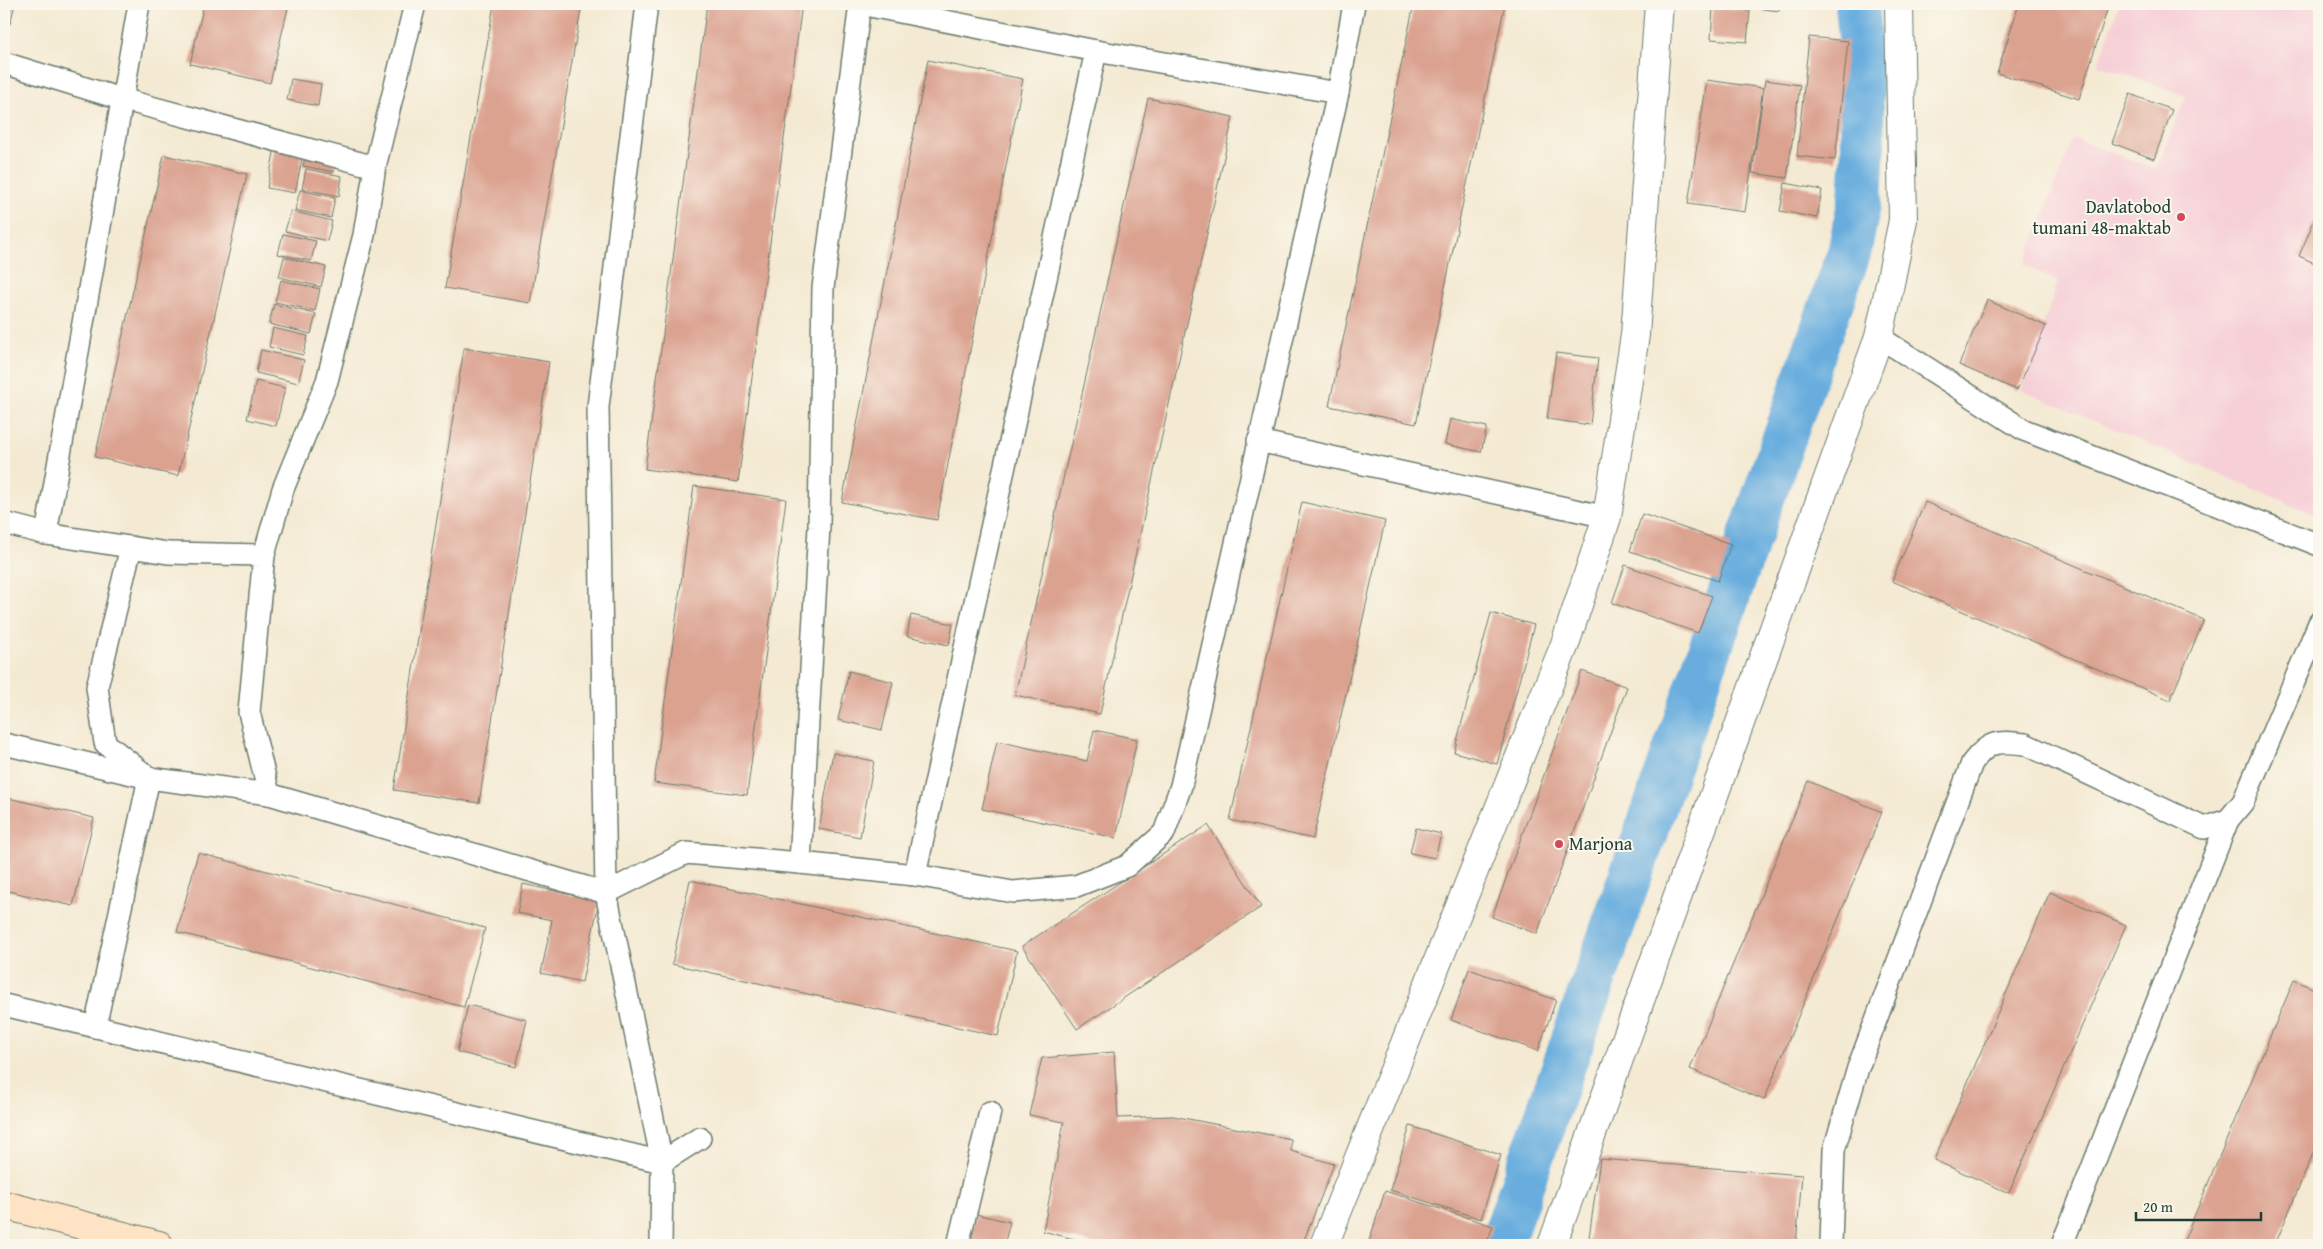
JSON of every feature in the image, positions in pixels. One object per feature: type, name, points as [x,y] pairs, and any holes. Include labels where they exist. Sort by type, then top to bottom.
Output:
[{"type":"main road","points":[[4,1205],[159,1245]]},
{"type":"street","points":[[1324,1245],[1565,644],[1607,517],[1635,335],[1659,4]]},
{"type":"street","points":[[1552,1245],[1878,337],[1903,220],[1899,4]]},
{"type":"lane","points":[[46,534],[138,4]]},
{"type":"lane","points":[[269,794],[249,712],[264,556],[283,490],[327,381],[364,235],[375,167],[415,4]]},
{"type":"lane","points":[[647,4],[598,407],[606,892],[662,1162],[661,1245]]},
{"type":"lane","points":[[800,863],[819,527],[823,288],[860,4],[1096,51],[1338,94]]},
{"type":"lane","points":[[4,744],[149,778],[269,794],[606,892],[686,853],[915,875],[1013,892],[1076,886],[1127,866],[1164,833],[1181,786],[1338,94],[1354,4]]},
{"type":"lane","points":[[915,875],[1096,51]]},
{"type":"lane","points":[[4,63],[121,99],[375,167]]},
{"type":"lane","points":[[1878,337],[2024,430],[2319,546]]},
{"type":"lane","points":[[1258,441],[1607,517]]},
{"type":"lane","points":[[4,523],[46,534],[168,553],[264,556]]},
{"type":"lane","points":[[131,548],[97,687],[104,743],[149,778]]},
{"type":"lane","points":[[2062,1245],[2228,820],[2242,802],[2319,623]]},
{"type":"lane","points":[[1831,1245],[1834,1150],[1858,1068],[1972,762],[1982,749],[1999,741],[2025,744],[2204,828],[2228,820]]},
{"type":"lane","points":[[94,1027],[149,778]]},
{"type":"lane","points":[[4,1005],[662,1162],[700,1138]]},
{"type":"lane","points":[[958,1245],[990,1112]]},
{"type":"shaded area","name":"Davlatobod tumani 48-maktab","points":[[2119,4],[2319,4],[2319,516],[2021,390],[2058,282],[2024,265],[2073,138],[2156,169],[2186,96],[2098,65]]},
{"type":"building","points":[[4,4],[15,4],[10,24],[4,23]]},
{"type":"building","points":[[204,4],[289,4],[270,83],[190,64]]},
{"type":"building","points":[[494,4],[582,4],[530,303],[445,288]]},
{"type":"building","points":[[707,4],[802,4],[738,482],[645,469]]},
{"type":"building","points":[[1414,4],[1505,4],[1416,424],[1329,406]]},
{"type":"building","points":[[1748,4],[1780,4],[1779,11],[1748,7]]},
{"type":"building","points":[[2019,4],[2109,4],[2079,99],[1997,73]]},
{"type":"building","points":[[1713,8],[1750,11],[1747,42],[1711,39]]},
{"type":"building","points":[[1809,37],[1848,41],[1835,160],[1797,156]]},
{"type":"building","points":[[928,60],[1023,79],[937,520],[842,502]]},
{"type":"building","points":[[291,79],[321,84],[318,106],[287,100]]},
{"type":"building","points":[[1707,80],[1763,88],[1745,212],[1688,204]]},
{"type":"building","points":[[1765,80],[1800,85],[1787,178],[1752,173]]},
{"type":"building","points":[[2130,94],[2172,110],[2154,159],[2112,143]]},
{"type":"building","points":[[1148,98],[1233,117],[1100,714],[1015,695]]},
{"type":"building","points":[[275,148],[303,154],[295,193],[267,188]]},
{"type":"building","points":[[306,152],[337,158],[334,172],[303,166]]},
{"type":"building","points":[[164,155],[247,174],[178,476],[95,457]]},
{"type":"building","points":[[306,169],[342,176],[339,196],[302,189]]},
{"type":"building","points":[[1785,183],[1822,190],[1817,218],[1780,211]]},
{"type":"building","points":[[300,190],[335,198],[331,218],[295,210]]},
{"type":"building","points":[[2319,209],[2319,265],[2299,256]]},
{"type":"building","points":[[291,211],[332,221],[327,241],[285,231]]},
{"type":"building","points":[[283,234],[316,241],[311,261],[278,254]]},
{"type":"building","points":[[284,257],[326,267],[321,287],[279,277]]},
{"type":"building","points":[[281,280],[320,289],[315,311],[275,302]]},
{"type":"building","points":[[1987,300],[2046,326],[2017,390],[1959,365]]},
{"type":"building","points":[[274,304],[316,314],[311,334],[269,324]]},
{"type":"building","points":[[273,328],[308,336],[303,355],[269,347]]},
{"type":"building","points":[[464,348],[549,362],[479,803],[394,790]]},
{"type":"building","points":[[261,350],[304,360],[298,383],[256,373]]},
{"type":"building","points":[[1556,353],[1598,358],[1590,425],[1547,419]]},
{"type":"building","points":[[256,381],[285,388],[276,426],[247,419]]},
{"type":"building","points":[[1450,419],[1487,427],[1481,452],[1445,444]]},
{"type":"building","points":[[694,486],[786,499],[747,795],[654,783]]},
{"type":"building","points":[[1302,502],[1385,521],[1313,839],[1230,820]]},
{"type":"building","points":[[1925,502],[2204,620],[2170,700],[1892,581]]},
{"type":"building","points":[[1642,514],[1731,544],[1718,581],[1630,551]]},
{"type":"building","points":[[1625,565],[1712,596],[1698,633],[1612,603]]},
{"type":"building","points":[[1491,613],[1534,625],[1497,764],[1454,752]]},
{"type":"building","points":[[911,615],[953,624],[949,645],[907,636]]},
{"type":"building","points":[[849,671],[893,682],[882,730],[838,720]]},
{"type":"building","points":[[1582,671],[1627,687],[1537,934],[1492,917]]},
{"type":"building","points":[[1094,730],[1137,739],[1116,838],[982,809],[997,741],[1087,761]]},
{"type":"building","points":[[833,753],[874,761],[860,837],[819,829]]},
{"type":"building","points":[[1808,781],[1882,812],[1764,1100],[1690,1069]]},
{"type":"building","points":[[4,797],[94,818],[73,906],[4,890]]},
{"type":"building","points":[[1208,825],[1261,907],[1077,1029],[1022,946]]},
{"type":"building","points":[[1416,828],[1441,834],[1435,858],[1410,853]]},
{"type":"building","points":[[198,853],[485,928],[464,1007],[177,932]]},
{"type":"building","points":[[690,880],[1017,951],[998,1036],[672,964]]},
{"type":"building","points":[[523,884],[599,901],[582,982],[541,973],[552,920],[517,913]]},
{"type":"building","points":[[2050,892],[2126,925],[2009,1193],[1934,1160]]},
{"type":"building","points":[[1469,969],[1556,1000],[1538,1051],[1451,1020]]},
{"type":"building","points":[[2294,980],[2319,991],[2319,1139],[2275,1245],[2182,1245]]},
{"type":"building","points":[[468,1005],[527,1020],[516,1067],[457,1052]]},
{"type":"building","points":[[1114,1052],[1118,1118],[1173,1116],[1291,1139],[1291,1151],[1334,1164],[1302,1245],[1097,1245],[1043,1231],[1064,1122],[1029,1115],[1042,1058]]},
{"type":"building","points":[[1410,1126],[1501,1155],[1481,1219],[1390,1190]]},
{"type":"building","points":[[1600,1159],[1802,1175],[1796,1245],[1588,1245]]},
{"type":"building","points":[[1385,1191],[1493,1226],[1486,1245],[1368,1245]]},
{"type":"building","points":[[976,1214],[1010,1222],[1004,1245],[969,1245]]},
{"type":"waterway","points":[[1501,1245],[1849,253],[1860,199],[1863,147],[1860,37],[1857,4]]},
{"type":"place","name":"Davlatobod tumani 48-maktab","points":[[2181,217]]},
{"type":"place","name":"Marjona","points":[[1559,844]]}]
